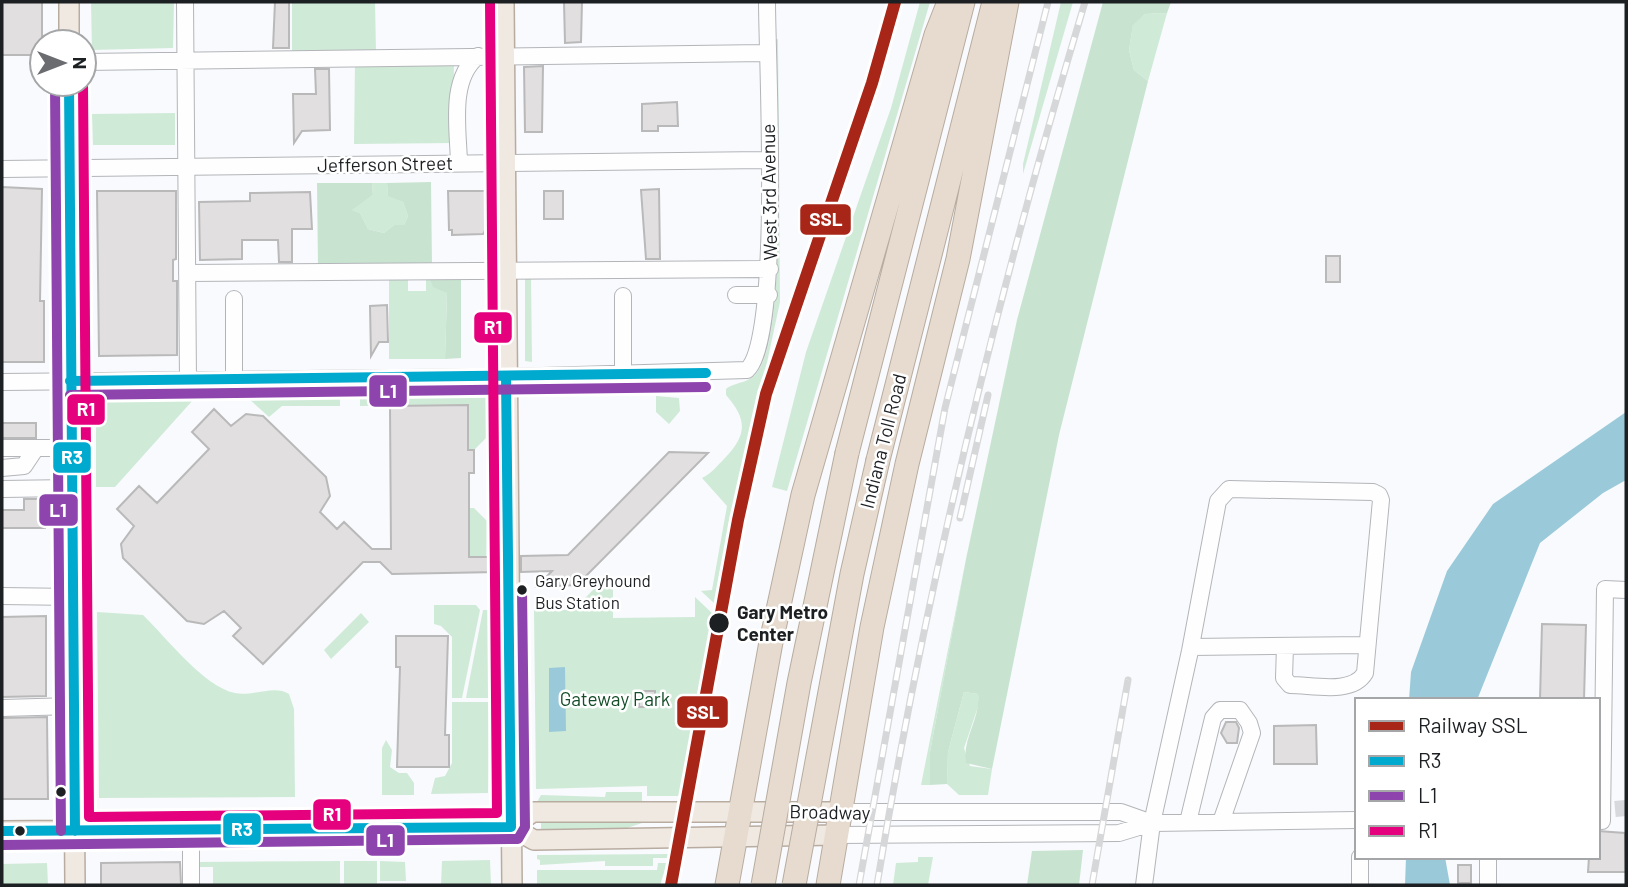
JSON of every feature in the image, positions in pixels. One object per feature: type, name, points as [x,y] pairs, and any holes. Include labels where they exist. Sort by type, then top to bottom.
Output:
[{"type":"highway","points":[[727,885],[771,642],[803,495],[936,34],[948,2]]},
{"type":"highway","name":"Indiana Toll Road","points":[[763,885],[799,683],[847,453],[962,2]]},
{"type":"highway","name":"Indiana Toll Road","points":[[794,885],[852,574],[878,460],[994,2]]},
{"type":"highway","points":[[828,885],[872,627],[907,464],[958,259],[1007,2]]},
{"type":"main road","points":[[69,2],[69,28]]},
{"type":"main road","points":[[504,2],[512,885]]},
{"type":"main road","points":[[69,98],[75,885]]},
{"type":"main road","name":"Broadway","points":[[511,827],[533,813],[740,811],[839,823]]},
{"type":"main road","name":"Broadway","points":[[2,831],[511,827],[534,840],[736,835],[839,823]]},
{"type":"street","points":[[185,2],[188,382]]},
{"type":"street","name":"West 3rd Avenue","points":[[623,373],[740,372],[747,370],[755,361],[769,295],[770,269],[767,2]]},
{"type":"street","points":[[98,62],[767,53]]},
{"type":"street","points":[[459,162],[459,88],[464,69],[478,56]]},
{"type":"street","name":"Jefferson Street","points":[[2,169],[768,160]]},
{"type":"street","points":[[187,273],[770,269]]},
{"type":"street","points":[[736,295],[769,295]]},
{"type":"street","points":[[2,382],[188,382],[623,373],[623,296]]},
{"type":"street","points":[[234,299],[234,381]]},
{"type":"street","points":[[2,442],[24,443],[36,448]]},
{"type":"street","points":[[2,448],[71,448]]},
{"type":"street","points":[[2,455],[23,454],[36,448]]},
{"type":"street","points":[[2,468],[27,465],[36,448]]},
{"type":"street","points":[[2,489],[71,488]]},
{"type":"street","points":[[1144,885],[1152,823],[1191,647],[1218,501],[1229,489],[1373,492],[1381,500],[1365,673],[1360,681],[1351,686],[1290,685],[1284,678],[1285,646]]},
{"type":"street","points":[[1605,814],[1605,589],[1626,590]]},
{"type":"street","points":[[2,597],[73,597]]},
{"type":"street","points":[[1191,647],[1367,645]]},
{"type":"street","points":[[2,708],[73,706]]},
{"type":"street","points":[[1188,822],[1213,719],[1220,710],[1240,710],[1252,733],[1221,822]]},
{"type":"street","name":"Broadway","points":[[839,823],[1121,812],[1152,823]]},
{"type":"street","name":"Broadway","points":[[839,823],[1119,833],[1152,823],[1355,820]]},
{"type":"street","points":[[191,830],[191,885]]},
{"type":"street","points":[[1360,859],[1360,885]]},
{"type":"street","points":[[1488,859],[1488,885]]},
{"type":"green space","points":[[91,2],[174,2],[173,48],[98,50],[98,28],[92,28]]},
{"type":"green space","points":[[292,2],[375,2],[376,51],[292,51]]},
{"type":"green space","points":[[920,2],[930,2],[787,491],[772,487],[806,352],[891,108]]},
{"type":"green space","points":[[1061,2],[1073,2],[1023,174],[1023,164]]},
{"type":"green space","points":[[1103,2],[1171,2],[1167,13],[1145,14],[1133,25],[1129,50],[1134,70],[1148,81],[1059,435],[992,769],[966,763],[965,754],[977,711],[978,694],[964,692],[948,752],[947,784],[930,785],[930,752],[966,559],[1017,320]]},
{"type":"green space","points":[[1167,13],[1148,81],[1134,70],[1129,50],[1133,24],[1145,14]]},
{"type":"green space","points":[[778,39],[780,302],[715,604],[701,591],[712,590],[727,506],[702,478],[724,459],[741,435],[741,420],[726,395],[726,389],[755,375],[768,346],[777,263],[773,40]]},
{"type":"green space","points":[[454,60],[453,143],[354,144],[355,61]]},
{"type":"green space","points":[[175,113],[175,145],[93,145],[92,114]]},
{"type":"green space","points":[[431,182],[432,266],[318,267],[317,183],[372,183],[373,195],[352,210],[360,213],[368,229],[384,233],[394,225],[404,225],[408,216],[403,202],[388,196],[387,183]]},
{"type":"green space","points":[[372,183],[387,183],[388,195],[403,202],[408,216],[404,225],[394,225],[384,233],[368,229],[360,213],[351,210],[373,195]]},
{"type":"green space","points":[[389,276],[408,276],[408,291],[426,291],[426,276],[429,276],[447,293],[445,359],[389,359]]},
{"type":"green space","points":[[429,276],[461,276],[461,358],[445,359],[447,293],[433,287]]},
{"type":"green space","points":[[525,276],[531,277],[532,362],[525,361]]},
{"type":"green space","points":[[656,396],[679,398],[680,411],[669,424],[656,412]]},
{"type":"green space","points":[[486,397],[487,437],[474,450],[468,450],[468,405],[360,406],[360,398]]},
{"type":"green space","points":[[249,399],[340,399],[340,406],[282,406],[269,417]]},
{"type":"green space","points":[[193,400],[115,487],[96,487],[96,401]]},
{"type":"green space","points":[[89,401],[92,415],[93,585],[90,578]]},
{"type":"green space","points":[[469,508],[474,508],[487,521],[486,573],[470,573]]},
{"type":"green space","points":[[966,559],[930,752],[930,785],[921,785]]},
{"type":"green space","name":"Gateway Park","points":[[605,578],[613,585],[613,618],[695,617],[695,597],[713,614],[679,796],[647,796],[647,786],[536,789],[534,610],[573,610]]},
{"type":"green space","points":[[434,605],[476,605],[480,610],[462,698],[452,698],[452,637],[441,626],[434,624]]},
{"type":"green space","points":[[483,610],[488,610],[489,698],[466,698]]},
{"type":"green space","points":[[529,610],[530,789],[526,795],[523,787],[522,615]]},
{"type":"green space","points":[[97,612],[143,615],[186,660],[223,689],[242,694],[277,690],[289,694],[294,709],[295,797],[99,798]]},
{"type":"green space","points":[[361,613],[369,622],[331,659],[324,650]]},
{"type":"green space","points":[[964,692],[978,694],[979,704],[964,748],[970,766],[992,769],[988,795],[959,795],[947,784],[948,752]]},
{"type":"green space","points":[[452,702],[489,702],[488,793],[431,794],[435,778],[445,776],[452,763]]},
{"type":"green space","points":[[386,740],[392,750],[390,767],[399,773],[407,773],[414,783],[414,795],[382,795],[382,748]]},
{"type":"green space","points":[[606,792],[642,792],[642,804],[536,804],[541,795],[605,797]]},
{"type":"green space","points":[[651,820],[624,829],[541,830],[541,822]]},
{"type":"green space","points":[[1083,850],[1079,885],[1027,885],[1032,851]]},
{"type":"green space","points":[[668,854],[668,858],[653,858],[653,866],[605,866],[605,861],[540,865],[540,860],[537,859],[537,855]]},
{"type":"green space","points":[[918,857],[933,857],[928,885],[893,885],[896,863],[918,862]]},
{"type":"green space","points":[[490,860],[491,885],[441,885],[442,861]]},
{"type":"green space","points":[[340,861],[340,885],[213,885],[213,867],[200,867],[200,862]]},
{"type":"green space","points":[[344,861],[377,861],[377,885],[344,885]]},
{"type":"green space","points":[[380,861],[405,862],[406,881],[380,881]]},
{"type":"green space","points":[[47,863],[48,885],[2,885],[2,864]]},
{"type":"green space","points":[[658,863],[667,863],[660,885],[537,885],[537,870],[657,870]]},
{"type":"water","points":[[1626,412],[1626,480],[1603,493],[1540,543],[1478,698],[1409,698],[1411,672],[1447,571],[1493,504]]},
{"type":"water","points":[[565,667],[566,731],[549,732],[549,668]]},
{"type":"water","points":[[1406,859],[1445,859],[1450,885],[1405,885]]},
{"type":"building","points":[[2,2],[42,2],[42,28],[28,28],[28,55],[2,55]]},
{"type":"building","points":[[275,2],[289,2],[289,48],[273,48]]},
{"type":"building","points":[[564,2],[582,2],[581,42],[565,43]]},
{"type":"building","points":[[543,66],[542,132],[525,132],[524,67]]},
{"type":"building","points":[[315,69],[329,69],[330,130],[302,131],[294,143],[293,94],[316,94]]},
{"type":"building","points":[[677,102],[678,126],[658,126],[658,131],[642,131],[642,104]]},
{"type":"building","points":[[2,187],[42,189],[40,301],[44,301],[44,362],[2,362]]},
{"type":"building","points":[[659,189],[660,259],[646,259],[641,190]]},
{"type":"building","points":[[97,191],[176,191],[176,259],[173,260],[173,281],[177,281],[177,355],[99,356]]},
{"type":"building","points":[[448,191],[486,191],[486,229],[483,234],[452,235],[452,230],[449,230]]},
{"type":"building","points":[[544,191],[563,191],[563,219],[544,219]]},
{"type":"building","points":[[310,192],[312,229],[292,229],[292,262],[279,262],[278,240],[242,240],[242,259],[200,260],[199,202],[250,201],[250,193]]},
{"type":"building","points":[[1326,256],[1340,256],[1340,282],[1326,282]]},
{"type":"building","points":[[387,305],[388,342],[379,342],[371,356],[370,306]]},
{"type":"building","points":[[468,405],[468,450],[474,450],[474,473],[469,473],[469,557],[497,557],[497,572],[392,574],[380,562],[363,562],[263,664],[233,636],[241,628],[224,611],[204,624],[187,621],[123,558],[121,544],[134,526],[117,509],[139,486],[157,503],[209,449],[192,432],[214,409],[231,426],[246,414],[263,416],[326,477],[330,496],[320,512],[337,529],[344,522],[372,549],[391,549],[390,406]]},
{"type":"building","points":[[2,423],[36,423],[36,438],[2,438]]},
{"type":"building","points":[[669,452],[708,453],[577,585],[537,587],[552,571],[521,572],[521,556],[568,555]]},
{"type":"building","points":[[24,499],[45,499],[45,528],[2,528],[2,510],[24,510]]},
{"type":"building","points":[[46,616],[46,696],[2,697],[2,617]]},
{"type":"building","points":[[1542,624],[1586,625],[1584,698],[1540,698]]},
{"type":"building","points":[[396,636],[448,636],[445,735],[449,735],[449,767],[397,767],[400,667],[396,667]]},
{"type":"building","points":[[639,691],[655,691],[655,707],[639,707]]},
{"type":"building","points":[[47,717],[48,799],[2,799],[2,718]]},
{"type":"building","points":[[1226,722],[1236,722],[1239,728],[1237,743],[1227,743],[1221,733]]},
{"type":"building","points":[[1316,725],[1317,764],[1274,764],[1274,726]]},
{"type":"building","points":[[1600,831],[1625,833],[1626,872],[1588,872],[1589,859],[1600,859]]},
{"type":"building","points":[[180,862],[181,885],[101,885],[101,863]]},
{"type":"building","points":[[1458,865],[1471,865],[1471,883],[1458,883]]},
{"type":"tunnel","points":[[1615,809],[1626,808]]},
{"type":"railway","points":[[859,885],[945,408],[1048,2]]},
{"type":"railway","points":[[877,885],[918,662],[967,440],[1023,220],[1085,2]]},
{"type":"railway","points":[[960,518],[988,395]]},
{"type":"railway","points":[[1092,885],[1128,680]]},
{"type":"rail line","name":"SSL","points":[[671,885],[738,520],[766,394],[872,83],[895,2]]},
{"type":"transit line","name":"R1","points":[[83,98],[89,817],[497,813],[490,2]]},
{"type":"transit line","name":"L1","points":[[55,98],[61,831]]},
{"type":"transit line","name":"R3","points":[[69,98],[75,831]]},
{"type":"transit line","name":"R3","points":[[70,381],[706,373]]},
{"type":"transit line","name":"R3","points":[[2,831],[511,827],[506,377]]},
{"type":"transit line","name":"L1","points":[[70,395],[706,387]]},
{"type":"transit line","name":"L1","points":[[2,845],[518,839],[525,827],[522,590]]},
{"type":"place","name":"Gary Greyhound Bus Station","points":[[522,590]]},
{"type":"place","name":"Gary Metro Center","points":[[719,623]]}]
